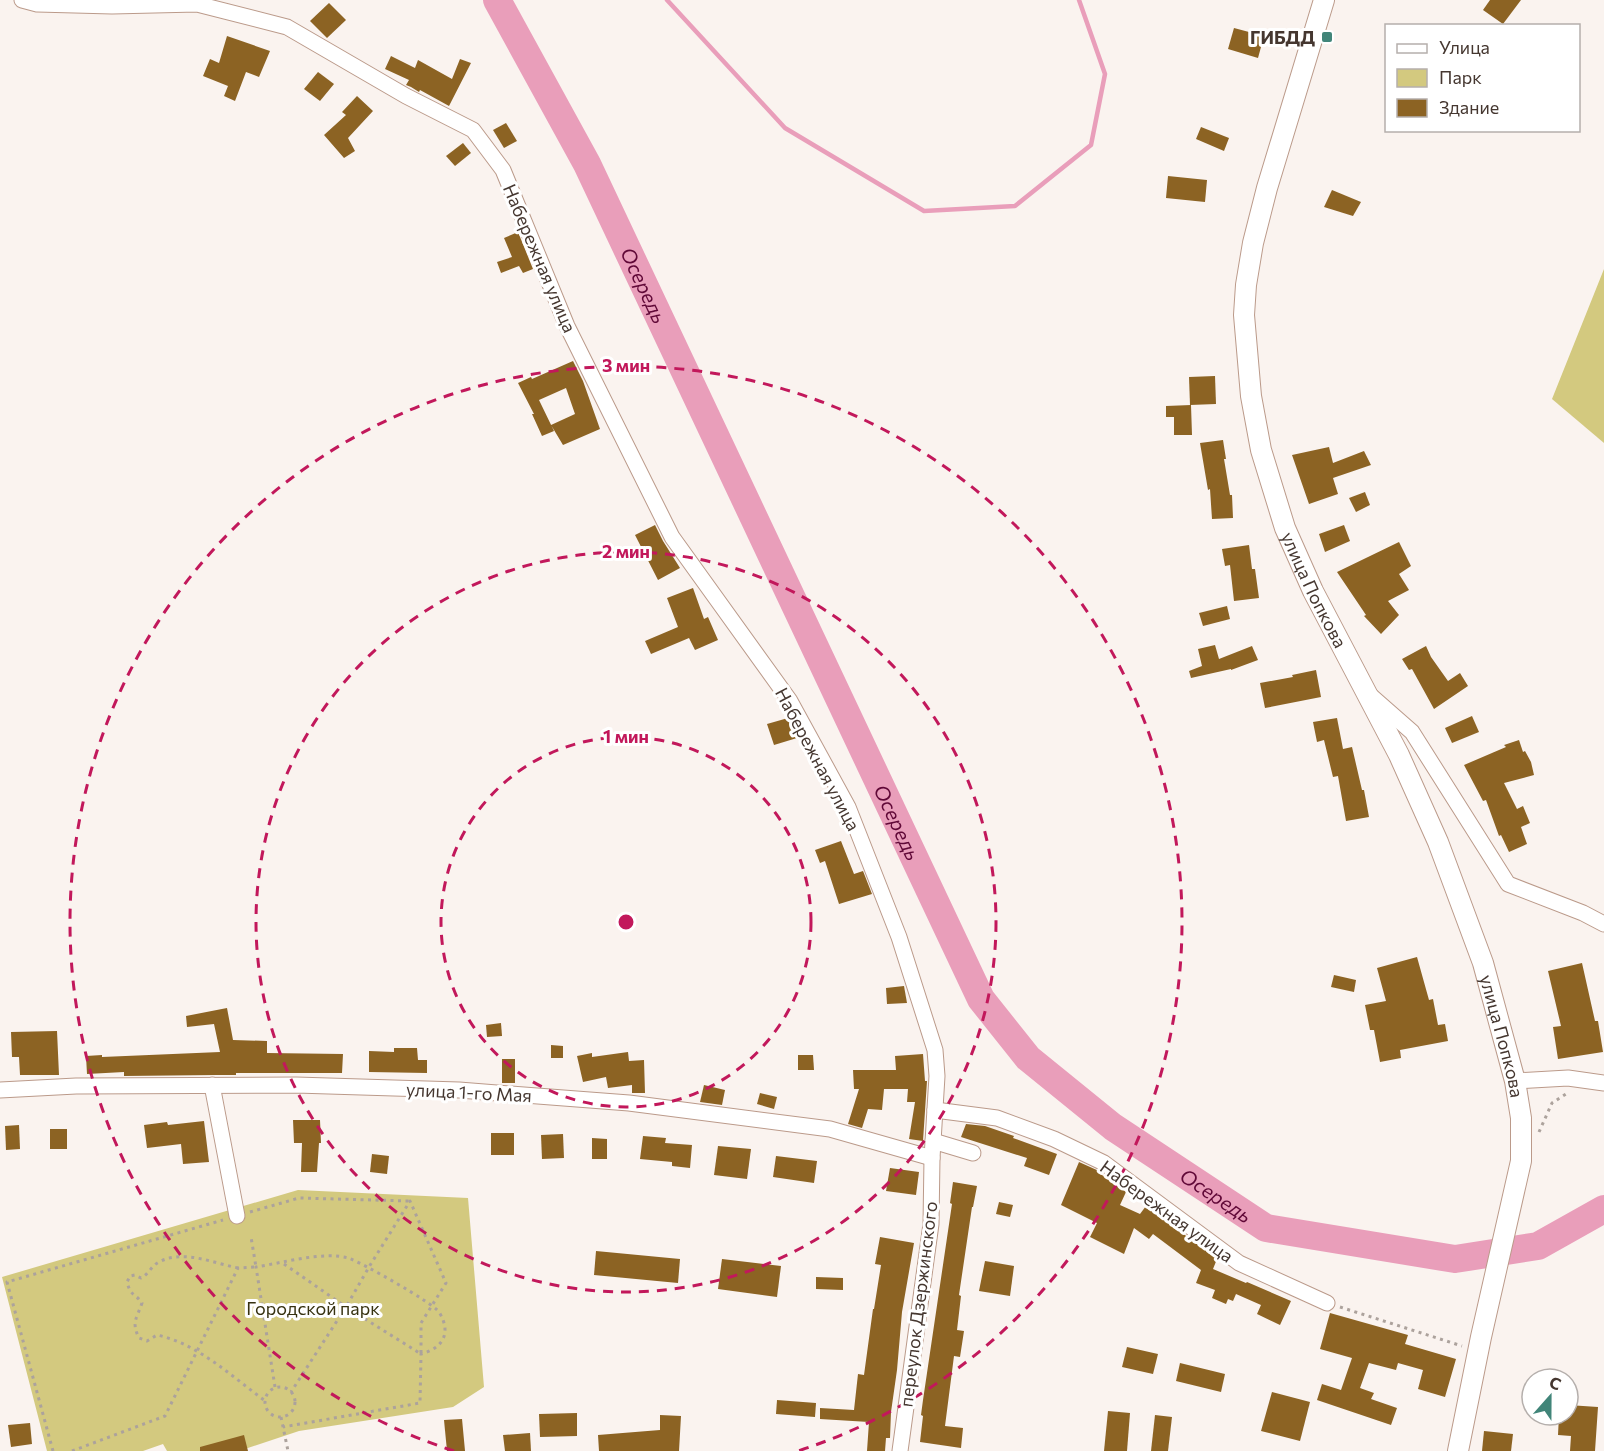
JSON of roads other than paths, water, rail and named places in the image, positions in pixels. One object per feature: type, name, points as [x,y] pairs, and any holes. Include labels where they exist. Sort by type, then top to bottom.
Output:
[{"type":"main road","name":"улица Попкова","points":[[1324,0],[1267,188],[1253,243],[1244,315],[1251,396],[1261,450],[1285,528],[1313,591],[1399,755],[1438,842],[1484,963],[1515,1081],[1521,1118],[1521,1161],[1474,1343],[1458,1451]]},
{"type":"street","name":"Набережная улица","points":[[22,0],[37,4],[197,4],[287,27],[406,96],[473,130],[503,170],[567,326],[672,537],[790,701],[848,807],[898,937],[935,1050],[937,1076],[932,1158]]},
{"type":"street","points":[[1367,693],[1412,732],[1508,884],[1583,913],[1604,924]]},
{"type":"street","points":[[1515,1081],[1568,1078],[1604,1083]]},
{"type":"street","name":"улица 1-го Мая","points":[[0,1090],[76,1086],[296,1084],[459,1090],[629,1103],[830,1129],[932,1158]]},
{"type":"street","points":[[212,1085],[237,1216]]},
{"type":"street","name":"Набережная улица","points":[[935,1110],[997,1118],[1054,1139],[1104,1163],[1239,1263],[1327,1303]]},
{"type":"street","points":[[933,1142],[973,1153]]},
{"type":"street","name":"переулок Дзержинского","points":[[900,1451],[931,1224],[932,1158]]},
{"type":"waterway","name":"Осередь","points":[[497,0],[587,164],[981,999],[1028,1058],[1113,1127],[1266,1228],[1455,1259],[1538,1246],[1604,1209]]},
{"type":"waterway","points":[[667,0],[785,128],[924,211],[1015,206],[1091,145],[1105,74],[1079,0]]},
{"type":"place","name":"ГИБДД","points":[[1327,37]]},
{"type":"park label","name":"Городской парк","points":[[313,1308]]}]
